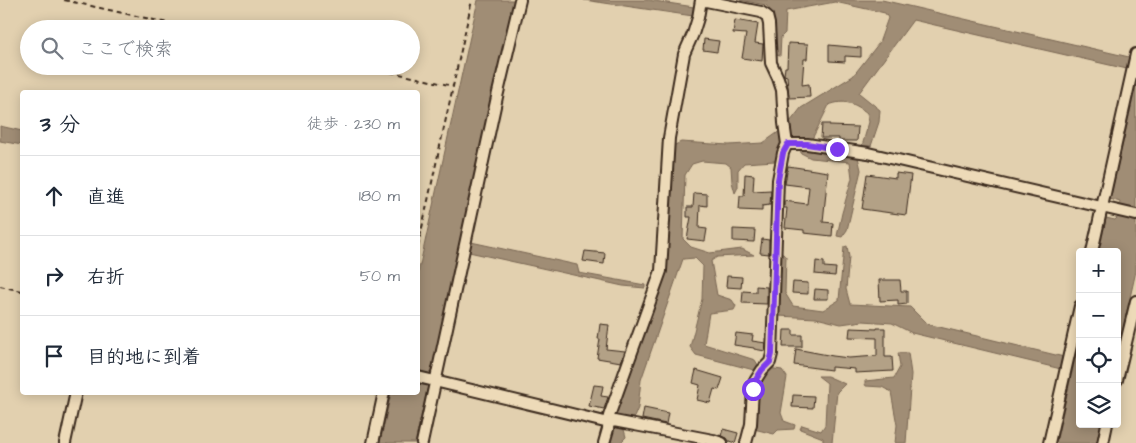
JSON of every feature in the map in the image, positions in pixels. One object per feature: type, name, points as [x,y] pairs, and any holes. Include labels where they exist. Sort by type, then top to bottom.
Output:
[{"type":"street","points":[[422,443],[520,0]]},
{"type":"street","points":[[612,422],[609,416],[661,272],[669,138],[684,54],[693,34],[701,0],[761,12],[767,16],[771,63],[782,90],[784,123],[788,144],[783,153],[778,180],[772,354],[770,362],[755,381],[751,424],[746,443]]},
{"type":"street","points":[[1093,248],[1136,54]]},
{"type":"street","points":[[788,144],[807,144],[868,153],[1136,215]]},
{"type":"street","points":[[1121,363],[1136,301]]},
{"type":"street","points":[[1049,443],[1076,324]]},
{"type":"street","points":[[420,378],[612,422],[722,443]]},
{"type":"street","points":[[65,443],[75,395]]},
{"type":"street","points":[[373,443],[383,395]]},
{"type":"street","points":[[604,443],[612,422]]},
{"type":"street","points":[[1103,443],[1106,428]]},
{"type":"path","points":[[64,0],[154,20]]},
{"type":"path","points":[[420,237],[472,0]]},
{"type":"path","points":[[404,75],[454,86]]},
{"type":"path","points":[[0,286],[20,291]]},
{"type":"shaded area","points":[[478,0],[514,0],[431,374],[420,371],[420,265]]},
{"type":"shaded area","points":[[584,0],[648,0],[694,7],[693,16]]},
{"type":"shaded area","points":[[740,0],[882,0],[1129,57],[1127,69],[913,20],[859,93],[880,110],[879,122],[871,146],[862,146],[869,122],[867,113],[854,104],[840,102],[829,105],[812,139],[787,138],[782,143],[775,161],[744,163],[738,170],[738,187],[735,193],[731,167],[726,163],[702,161],[692,164],[685,175],[683,239],[691,247],[710,253],[742,249],[754,255],[717,257],[711,261],[717,295],[732,300],[736,306],[734,310],[709,313],[704,344],[755,360],[758,365],[754,370],[696,355],[690,347],[702,299],[703,266],[695,258],[683,259],[641,380],[638,408],[632,422],[623,426],[626,437],[620,443],[609,443],[612,427],[616,419],[615,414],[652,315],[667,263],[673,146],[681,142],[729,145],[763,143],[787,126],[801,108],[853,76],[879,43],[888,18],[885,13],[835,2],[786,11],[785,33],[781,37],[780,56],[776,55],[773,14],[766,5]]},
{"type":"shaded area","points":[[1136,85],[1136,271],[1121,337],[1121,248],[1100,248],[1106,218],[1115,220],[1118,217],[1120,202],[1110,199]]},
{"type":"shaded area","points":[[0,126],[20,131],[20,145],[0,141]]},
{"type":"shaded area","points":[[800,147],[858,157],[861,170],[847,230],[842,237],[837,236],[852,178],[850,162],[811,158],[801,153]]},
{"type":"shaded area","points":[[471,242],[577,265],[579,273],[645,285],[645,288],[623,286],[469,252]]},
{"type":"shaded area","points":[[847,246],[849,257],[846,289],[850,304],[910,307],[927,324],[1064,357],[1061,369],[912,333],[892,323],[863,321],[841,324],[816,318],[778,316],[781,253],[786,256],[785,293],[793,306],[823,310],[839,300],[844,247]]},
{"type":"shaded area","points":[[898,353],[908,353],[911,374],[906,443],[895,443],[897,425],[891,392],[882,387],[866,386],[865,384],[865,381],[894,378],[900,367]]},
{"type":"shaded area","points":[[1076,355],[1076,428],[1101,428],[1097,443],[1056,443]]},
{"type":"shaded area","points":[[768,368],[782,370],[787,377],[781,413],[784,421],[795,425],[794,429],[778,430],[774,434],[754,429],[756,390]]},
{"type":"shaded area","points":[[818,376],[827,376],[845,384],[837,392],[832,443],[823,443],[823,438],[800,429],[802,425],[821,431],[825,425],[827,383]]},
{"type":"shaded area","points":[[420,384],[428,386],[415,443],[380,443],[391,395],[420,395]]},
{"type":"building","points":[[735,20],[758,24],[755,43],[763,44],[762,61],[742,58],[746,34],[733,33]]},
{"type":"building","points":[[704,39],[719,41],[717,52],[703,50]]},
{"type":"building","points":[[788,43],[808,44],[807,59],[804,59],[802,85],[809,84],[810,97],[789,98],[787,76],[784,75],[785,67],[787,67]]},
{"type":"building","points":[[829,45],[861,48],[861,57],[845,56],[845,62],[829,61]]},
{"type":"building","points":[[822,124],[858,127],[857,141],[821,138]]},
{"type":"building","points":[[788,166],[828,172],[823,222],[833,223],[832,236],[804,233],[804,230],[785,228],[787,208],[784,208],[784,201],[807,204],[809,187],[785,184]]},
{"type":"building","points":[[896,173],[911,175],[906,215],[862,209],[867,174],[896,178]]},
{"type":"building","points":[[745,174],[754,175],[753,191],[771,190],[770,205],[762,206],[762,211],[739,210],[740,196],[744,196]]},
{"type":"building","points":[[694,193],[707,194],[707,206],[700,205],[699,228],[707,229],[705,241],[687,239],[691,217],[687,217],[687,207],[693,207]]},
{"type":"building","points":[[733,229],[755,230],[754,242],[733,241]]},
{"type":"building","points":[[762,239],[769,240],[769,254],[760,253]]},
{"type":"building","points":[[585,251],[605,253],[604,264],[583,261]]},
{"type":"building","points":[[816,261],[824,262],[824,267],[836,268],[835,276],[815,274]]},
{"type":"building","points":[[727,276],[742,277],[741,288],[726,287]]},
{"type":"building","points":[[879,280],[900,280],[901,291],[907,291],[907,304],[898,305],[898,300],[880,301]]},
{"type":"building","points":[[793,282],[808,283],[808,294],[792,293]]},
{"type":"building","points":[[756,286],[767,287],[767,304],[742,303],[743,291],[756,292]]},
{"type":"building","points":[[815,289],[828,290],[828,299],[814,299]]},
{"type":"building","points":[[600,324],[609,325],[606,349],[625,351],[621,362],[597,358]]},
{"type":"building","points":[[850,328],[885,328],[885,357],[892,357],[893,371],[855,373],[855,369],[831,367],[831,370],[794,365],[796,349],[849,358],[877,356],[877,338],[849,337]]},
{"type":"building","points":[[784,330],[793,330],[793,335],[802,335],[802,347],[783,347]]},
{"type":"building","points":[[736,333],[753,335],[752,341],[766,343],[765,351],[734,345]]},
{"type":"building","points":[[696,370],[723,378],[719,390],[714,389],[710,403],[697,400],[700,385],[693,383]]},
{"type":"building","points":[[594,385],[603,386],[601,396],[608,397],[604,409],[589,406]]},
{"type":"building","points":[[793,395],[814,396],[813,408],[792,407]]},
{"type":"building","points":[[644,408],[668,413],[666,424],[642,419]]},
{"type":"building","points":[[723,429],[738,433],[735,443],[721,436]]},
{"type":"route","points":[[753,389],[755,381],[770,362],[772,354],[778,180],[783,153],[788,144],[795,143],[837,149]]}]
